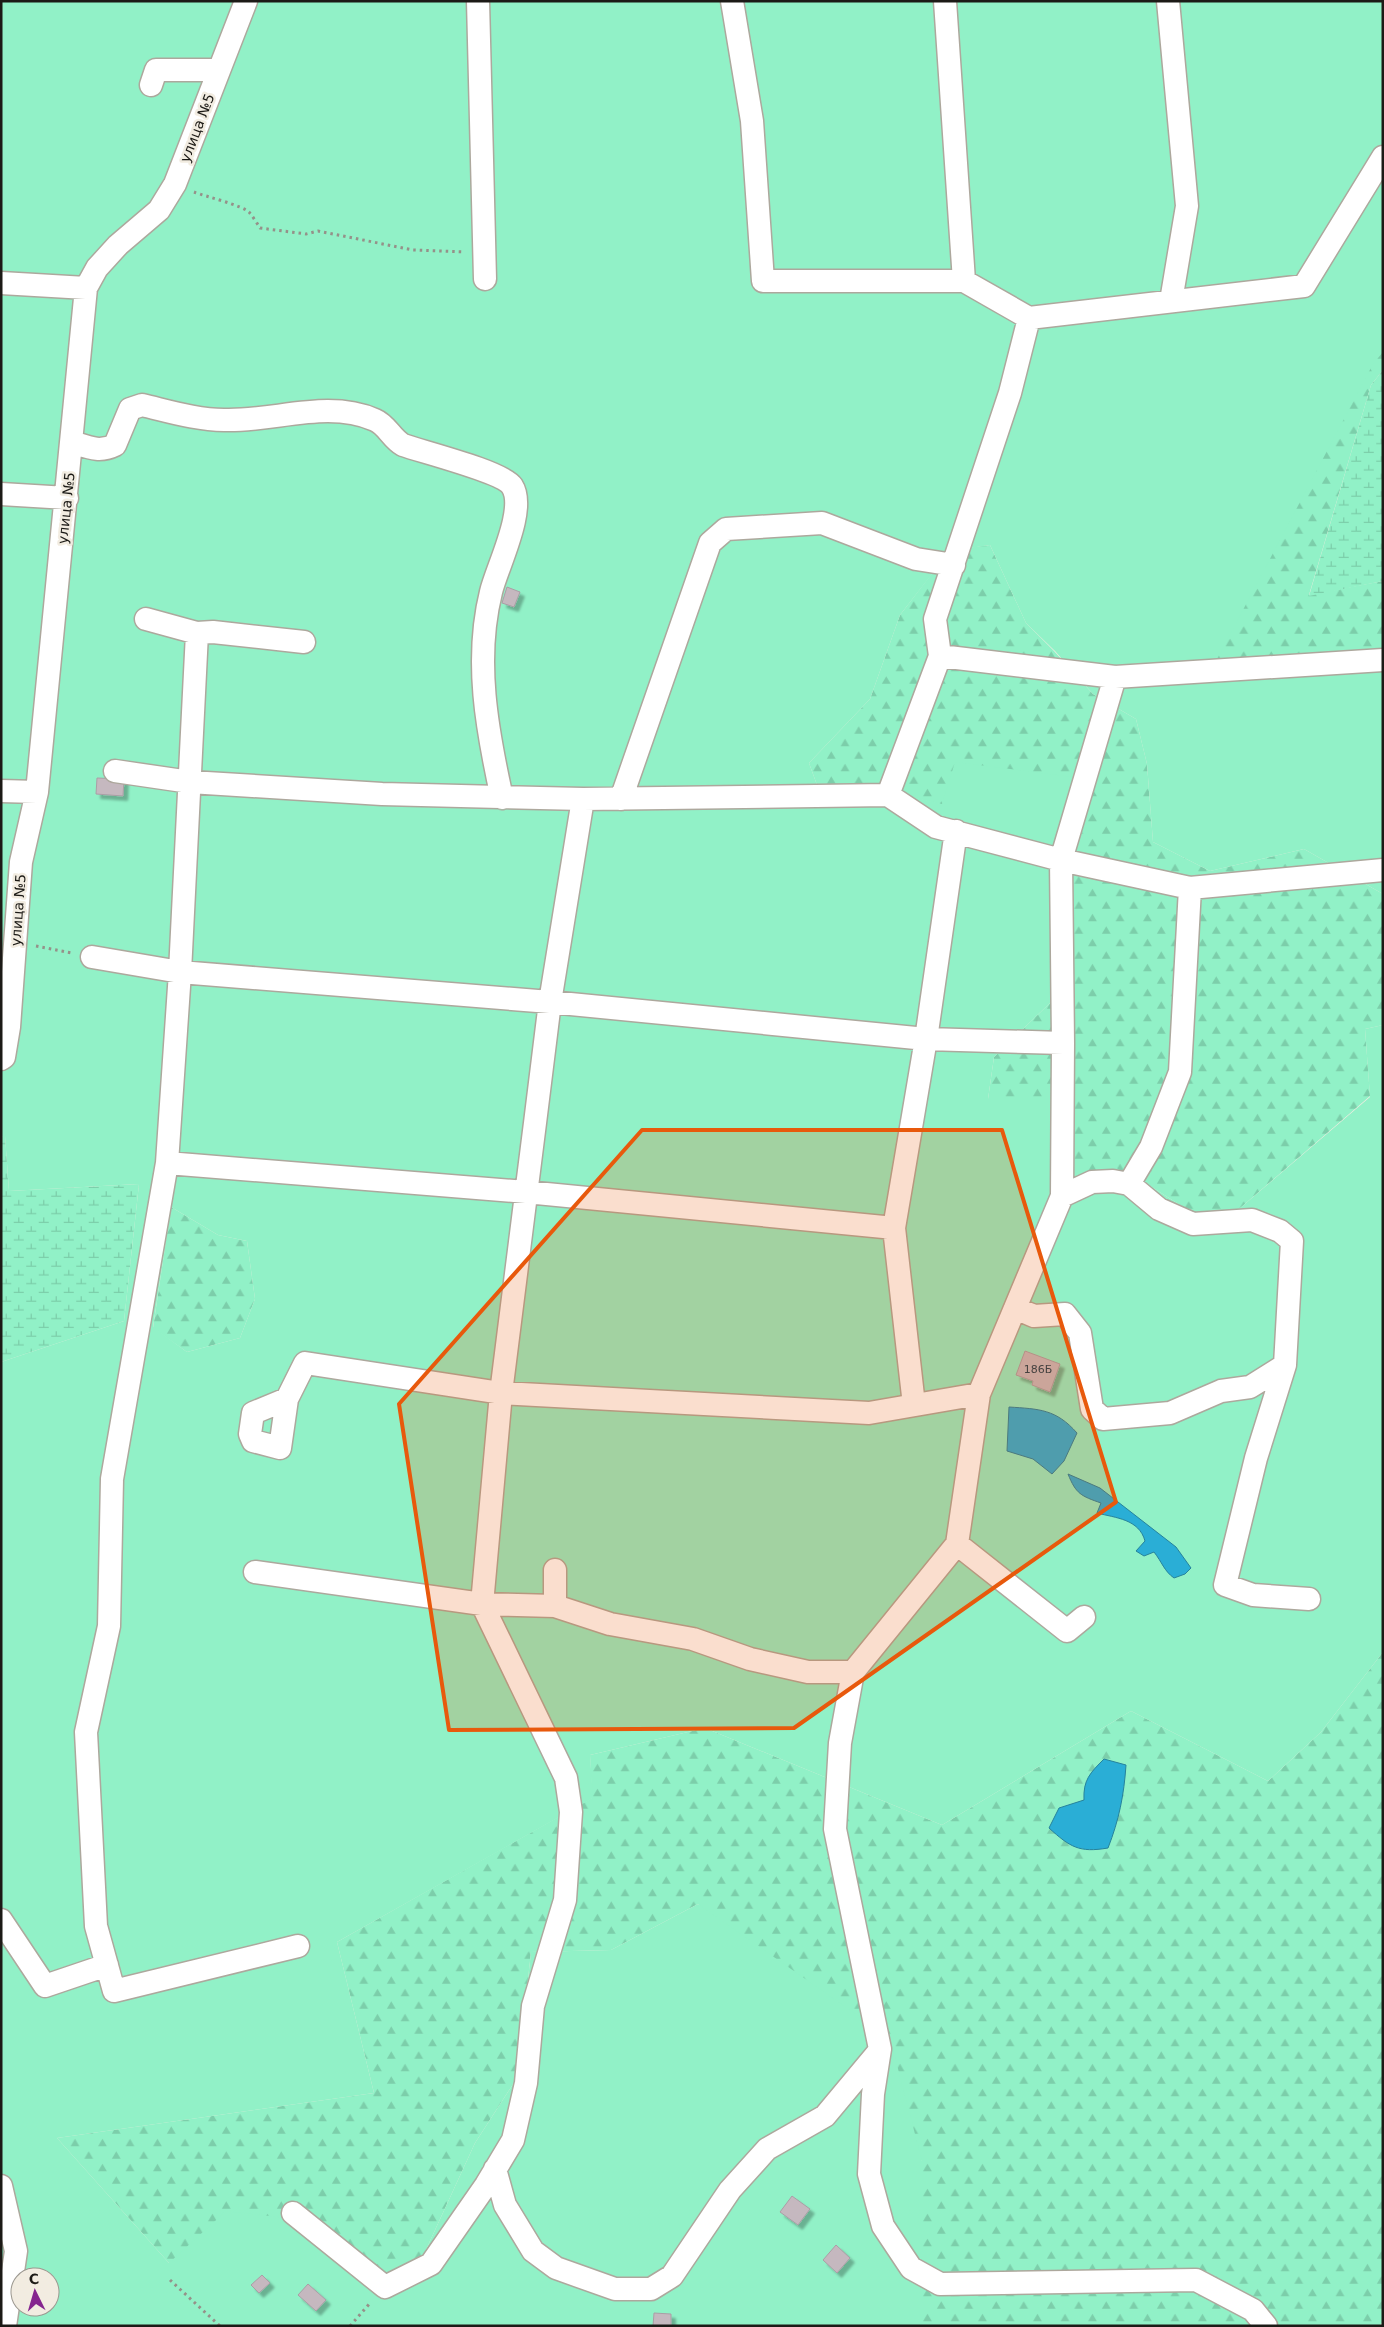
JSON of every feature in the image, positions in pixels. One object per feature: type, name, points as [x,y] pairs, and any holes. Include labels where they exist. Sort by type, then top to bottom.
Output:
[{"type":"street","name":"улица №5","points":[[1,1059],[4,1057],[5,1027],[15,942],[21,862],[37,792],[86,288],[96,268],[118,245],[159,210],[175,184],[246,1]]},
{"type":"street","points":[[478,1],[485,279]]},
{"type":"street","points":[[732,1],[752,121],[763,281],[964,281],[1029,318],[1304,286],[1383,157]]},
{"type":"street","points":[[945,1],[964,281]]},
{"type":"street","points":[[1168,1],[1187,206],[1171,301]]},
{"type":"street","points":[[151,85],[156,70],[219,70]]},
{"type":"street","points":[[1,283],[86,288]]},
{"type":"street","points":[[888,795],[940,656],[935,619],[1010,393],[1029,318]]},
{"type":"street","points":[[72,442],[97,450],[106,450],[115,445],[130,409],[142,405],[224,420],[271,417],[286,414],[354,413],[384,425],[396,441],[403,445],[485,470],[505,480],[512,486],[516,508],[508,540],[491,590],[485,620],[482,661],[491,749],[502,798]]},
{"type":"street","points":[[1,494],[67,498]]},
{"type":"street","points":[[621,799],[710,543],[726,529],[822,523],[916,559],[954,564]]},
{"type":"street","points":[[146,619],[197,633],[214,632],[304,642]]},
{"type":"street","points":[[197,633],[180,972],[167,1164],[112,1480],[109,1626],[86,1732],[90,1839],[96,1926],[114,1991],[298,1946]]},
{"type":"street","points":[[940,656],[1114,678],[1383,660]]},
{"type":"street","points":[[1114,678],[1061,860],[1062,1196],[979,1394],[957,1544],[853,1672],[840,1743],[835,1828],[880,2050],[873,2094],[869,2174],[883,2226],[911,2268],[940,2284],[1196,2280],[1253,2310],[1266,2326]]},
{"type":"street","points":[[114,771],[190,782],[382,794],[502,798],[621,799],[888,795],[936,827],[1061,860],[1190,888],[1383,870]]},
{"type":"street","points":[[1,791],[37,792]]},
{"type":"street","points":[[293,2214],[385,2287],[431,2264],[450,2240],[513,2140],[526,2083],[533,2006],[566,1900],[571,1812],[566,1778],[482,1604],[501,1393],[550,1002],[582,799]]},
{"type":"street","points":[[914,1405],[894,1228],[926,1039],[956,832]]},
{"type":"street","points":[[1129,1184],[1151,1147],[1180,1072],[1190,888]]},
{"type":"street","points":[[92,958],[180,972],[550,1002],[926,1039],[1063,1042]]},
{"type":"street","points":[[167,1164],[526,1192],[894,1228]]},
{"type":"street","points":[[1062,1196],[1092,1182],[1113,1181],[1129,1184],[1159,1209],[1192,1224],[1252,1220],[1280,1231],[1292,1241],[1285,1365],[1256,1458],[1225,1585],[1253,1595],[1309,1599]]},
{"type":"street","points":[[1015,1308],[1034,1316],[1065,1314],[1080,1333],[1092,1409],[1103,1419],[1170,1413],[1221,1391],[1250,1387],[1285,1365]]},
{"type":"street","points":[[287,1399],[304,1363],[501,1393],[869,1413],[979,1394]]},
{"type":"street","points":[[957,1544],[1067,1631],[1084,1617]]},
{"type":"street","points":[[555,1570],[555,1606]]},
{"type":"street","points":[[256,1572],[482,1604],[555,1606],[610,1624],[693,1639],[750,1659],[808,1672],[853,1672]]},
{"type":"street","points":[[1,1920],[45,1986],[107,1965]]},
{"type":"street","points":[[496,2169],[505,2204],[533,2251],[540,2257],[556,2268],[614,2289],[651,2289],[672,2276],[730,2190],[767,2149],[825,2116],[880,2050]]},
{"type":"street","points":[[1,2186],[16,2251],[6,2326]]},
{"type":"path","points":[[175,184],[222,203],[235,204],[248,212],[260,228],[306,234],[325,232],[413,250],[464,252],[484,250]]},
{"type":"path","points":[[15,942],[92,958]]},
{"type":"path","points":[[170,2280],[220,2326]]},
{"type":"path","points":[[350,2326],[385,2287]]},
{"type":"highlighted area","points":[[642,1130],[1002,1130],[1116,1502],[794,1728],[449,1730],[399,1404]]},
{"type":"green space","points":[[1,1],[1383,1],[1383,352],[1373,364],[1216,661],[1383,651],[1383,894],[1304,849],[1210,871],[1153,842],[1147,764],[1136,719],[1093,694],[1055,651],[1026,623],[990,545],[950,551],[900,615],[870,699],[809,763],[817,785],[856,783],[942,804],[955,762],[1072,777],[1052,889],[1052,1001],[994,1057],[988,1099],[1073,1099],[1075,1178],[1116,1168],[1147,1184],[1199,1217],[1239,1209],[1370,1097],[1365,1029],[1383,1025],[1383,1652],[1321,1732],[1268,1781],[1131,1711],[942,1825],[705,1728],[590,1755],[593,1798],[337,1942],[374,2093],[57,2138],[169,2263],[226,2211],[314,2221],[386,2274],[424,2254],[475,2143],[517,2078],[531,1952],[611,1950],[698,1904],[890,2038],[922,2161],[922,2326],[1,2326],[1,1362],[124,1321],[139,1184],[9,1191],[5,1136],[1,1137]],"holes":[[[171,1207],[218,1235],[247,1241],[255,1299],[240,1338],[187,1352],[153,1327]]]},
{"type":"green space","points":[[1383,224],[1383,370],[1371,385],[1309,595],[1383,581],[1383,651],[1215,661]]},
{"type":"green space","points":[[1383,370],[1383,581],[1309,596],[1371,385]]},
{"type":"green space","points":[[990,545],[1026,623],[1093,694],[1136,719],[1147,764],[1153,842],[1210,871],[1304,849],[1383,894],[1383,1025],[1365,1029],[1370,1096],[1239,1209],[1199,1217],[1147,1184],[1075,1179],[988,1099],[994,1057],[1052,1001],[943,805],[856,783],[817,785],[809,763],[870,699],[900,615],[950,550]]},
{"type":"green space","points":[[5,1135],[9,1191],[139,1184],[124,1321],[1,1362],[1,1137]]},
{"type":"green space","points":[[171,1207],[218,1235],[247,1241],[255,1299],[240,1338],[187,1352],[153,1328]]},
{"type":"green space","points":[[1383,1652],[1383,2322],[1379,2326],[922,2326],[922,2161],[698,1904],[611,1950],[531,1952],[517,2078],[475,2143],[424,2254],[386,2274],[169,2263],[57,2138],[374,2093],[337,1942],[592,1798],[590,1755],[705,1728],[942,1825],[1131,1711],[1268,1781],[1321,1732]]},
{"type":"water","points":[[1009,1407],[1038,1410],[1054,1415],[1062,1419],[1077,1433],[1064,1461],[1052,1474],[1033,1459],[1007,1451]]},
{"type":"water","points":[[1068,1474],[1100,1488],[1176,1547],[1191,1568],[1185,1574],[1174,1578],[1165,1569],[1154,1552],[1144,1556],[1136,1551],[1145,1541],[1138,1528],[1119,1518],[1097,1513],[1101,1503],[1080,1493]]},
{"type":"water","points":[[1104,1759],[1126,1765],[1118,1817],[1108,1848],[1082,1849],[1069,1844],[1049,1828],[1059,1808],[1084,1800],[1088,1777]]},
{"type":"building","points":[[507,587],[520,592],[514,607],[502,603]]},
{"type":"building","points":[[97,778],[124,779],[123,796],[96,794]]},
{"type":"building","points":[[1025,1351],[1060,1364],[1050,1392],[1032,1385],[1033,1381],[1016,1375]]},
{"type":"building","points":[[792,2196],[810,2209],[798,2225],[780,2212]]},
{"type":"building","points":[[836,2245],[850,2258],[837,2273],[823,2260]]},
{"type":"building","points":[[262,2275],[270,2283],[259,2293],[251,2285]]},
{"type":"building","points":[[308,2284],[326,2300],[316,2311],[298,2295]]},
{"type":"building","points":[[654,2313],[671,2314],[671,2326],[653,2326]]}]
